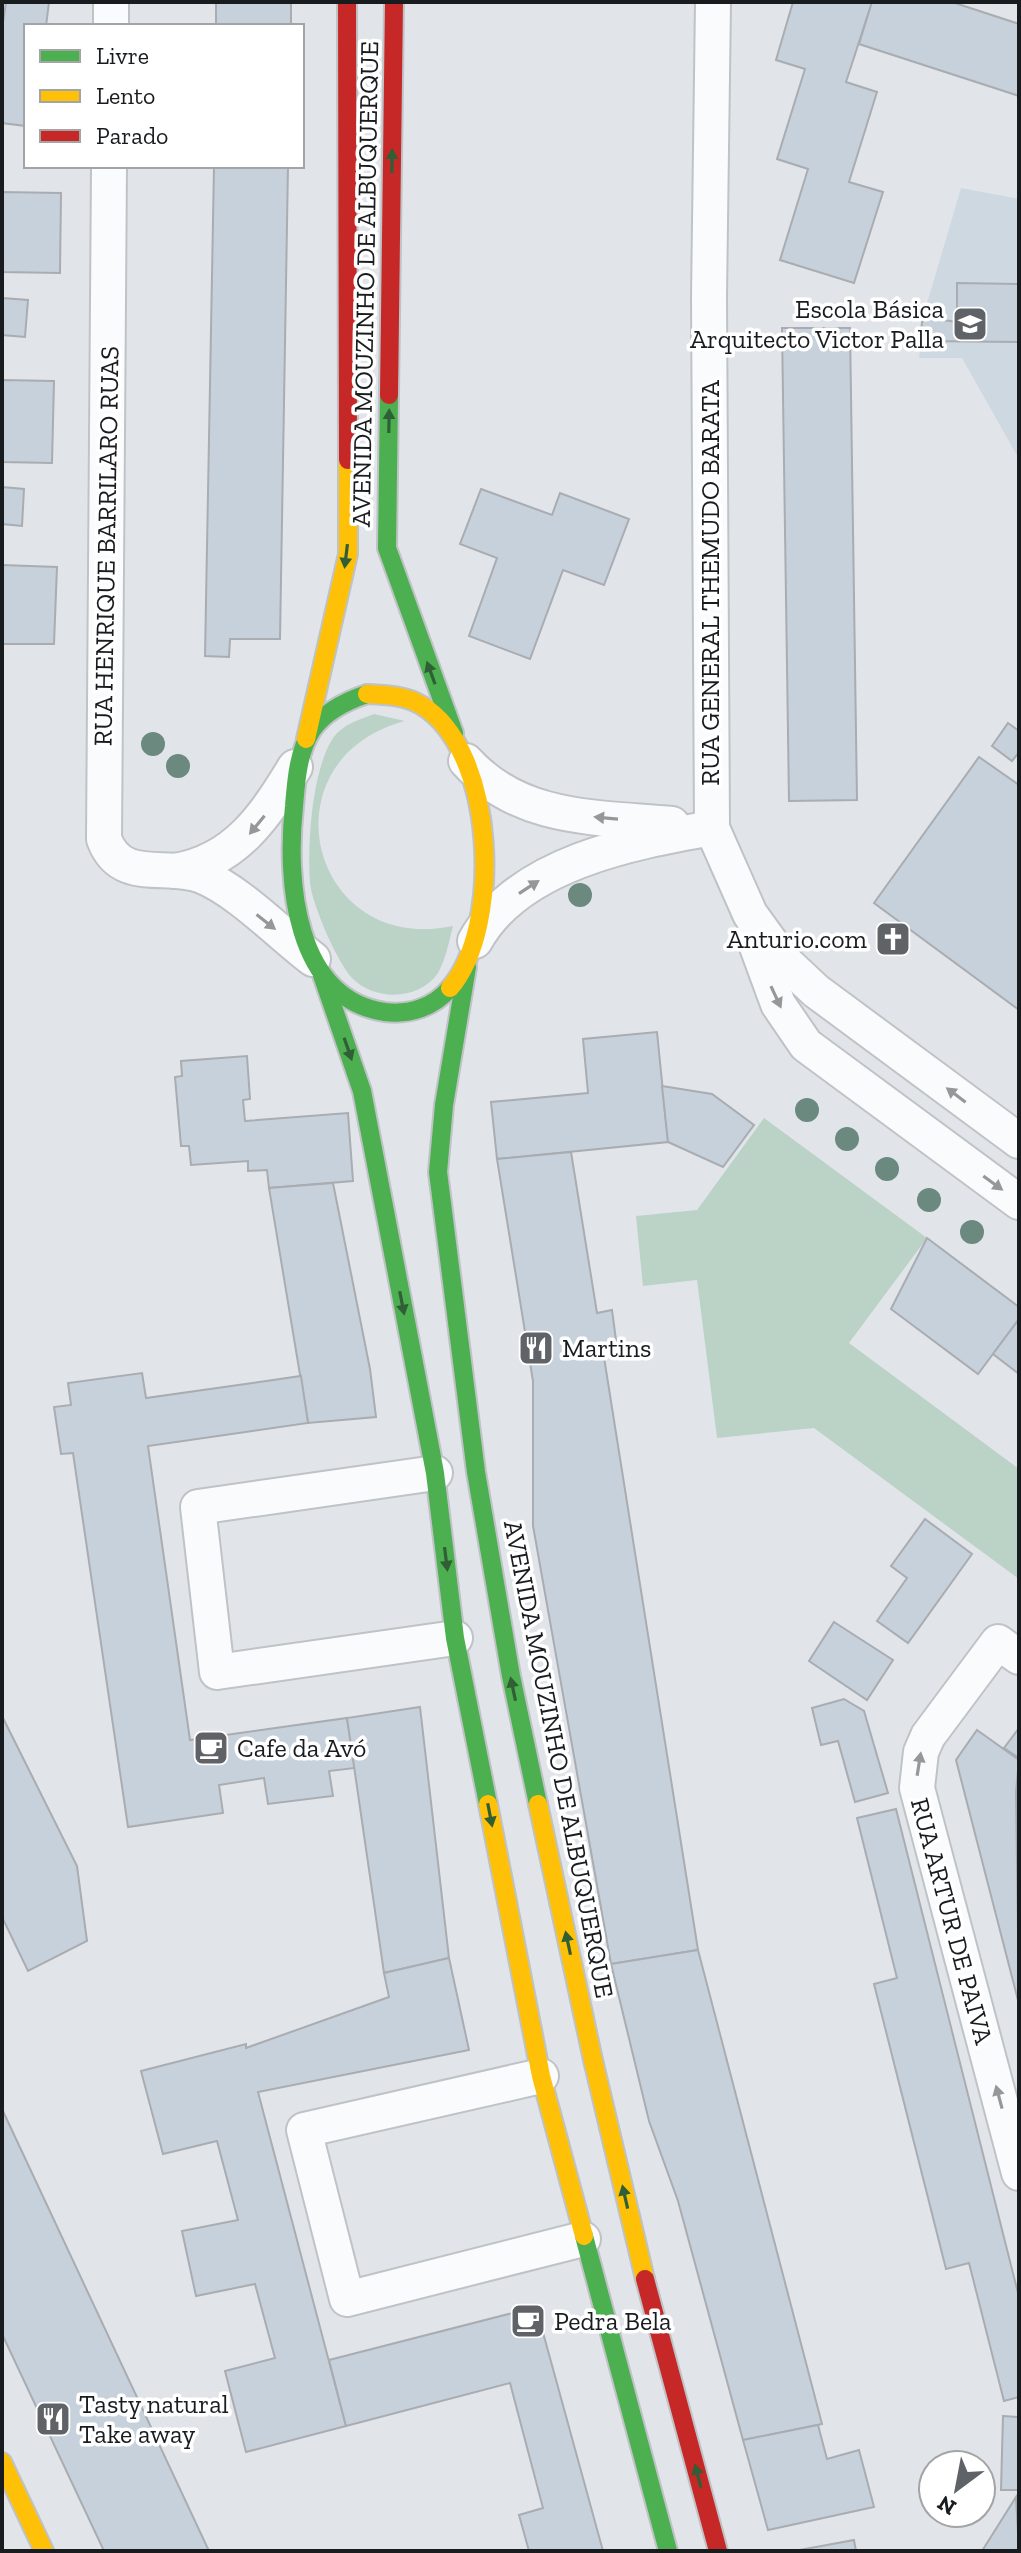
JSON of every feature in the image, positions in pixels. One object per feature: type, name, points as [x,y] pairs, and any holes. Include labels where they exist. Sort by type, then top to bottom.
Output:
[{"type":"main road","name":"AVENIDA MOUZINHO DE ALBUQUERQUE","points":[[302,751],[348,554],[347,2]]},
{"type":"main road","name":"AVENIDA MOUZINHO DE ALBUQUERQUE","points":[[394,2],[387,548],[462,754]]},
{"type":"main road","points":[[367,694],[394,695],[425,707],[449,728],[462,754],[475,783],[485,837],[486,869],[470,954],[442,997],[426,1008],[401,1014],[371,1010],[351,1001],[317,967],[294,901],[291,875],[293,805],[302,751],[326,714],[367,694]]},
{"type":"main road","name":"AVENIDA MOUZINHO DE ALBUQUERQUE","points":[[470,954],[444,1105],[438,1172],[456,1472],[547,2074],[610,2232],[718,2551]]},
{"type":"main road","name":"AVENIDA MOUZINHO DE ALBUQUERQUE","points":[[317,967],[362,1091],[456,1472],[479,1636],[586,2062],[610,2232],[668,2551]]},
{"type":"main road","points":[[2,2462],[44,2551]]},
{"type":"street","points":[[111,2],[111,24]]},
{"type":"street","name":"RUA GENERAL THEMUDO BARATA","points":[[712,828],[709,297],[713,2]]},
{"type":"street","name":"RUA HENRIQUE BARRILARO RUAS","points":[[109,168],[103,830],[108,848],[121,864],[139,870],[175,871],[215,883],[317,967]]},
{"type":"street","name":"RUA HENRIQUE BARRILARO RUAS","points":[[175,871],[206,862],[244,839],[273,803],[302,751]]},
{"type":"street","points":[[462,754],[486,781],[546,812],[712,828]]},
{"type":"street","points":[[712,828],[742,898],[760,961],[778,1004],[806,1045],[1019,1202]]},
{"type":"street","points":[[470,954],[496,912],[544,878],[622,844],[712,828]]},
{"type":"street","points":[[742,898],[784,961],[816,991],[1019,1141]]},
{"type":"street","points":[[456,1472],[198,1507],[217,1672],[479,1636]]},
{"type":"street","name":"RUA ARTUR DE PAIVA","points":[[1008,1649],[928,1736],[921,1752],[917,1788],[1019,2173]]},
{"type":"street","points":[[547,2074],[304,2130],[347,2299],[610,2232]]},
{"type":"shaded area","name":"Escola Básica Arquitecto Victor Palla","points":[[961,188],[1019,199],[1019,459],[962,358],[919,358],[923,317]]},
{"type":"green space","points":[[374,714],[405,721],[360,742],[332,773],[319,810],[321,849],[337,884],[365,912],[404,927],[453,926],[438,973],[420,989],[396,995],[372,991],[352,978],[320,918],[310,883],[312,808],[326,752],[342,729]]},
{"type":"green space","points":[[764,1118],[927,1238],[849,1343],[1019,1469],[1019,1579],[814,1428],[717,1438],[697,1280],[643,1286],[636,1216],[697,1210]]},
{"type":"building","points":[[6,2],[49,2],[46,24],[24,24],[24,126],[2,123],[2,29]]},
{"type":"building","points":[[216,2],[291,2],[291,24],[216,24]]},
{"type":"building","points":[[793,2],[872,2],[846,82],[877,92],[849,182],[883,192],[854,283],[780,260],[808,169],[777,159],[805,69],[776,60]]},
{"type":"building","points":[[872,2],[952,2],[1019,24],[1019,96],[859,44]]},
{"type":"building","points":[[214,168],[288,168],[280,639],[230,639],[229,657],[205,656]]},
{"type":"building","points":[[2,192],[61,193],[60,273],[2,272]]},
{"type":"building","points":[[957,283],[1019,284],[1019,342],[919,341],[923,317],[957,322]]},
{"type":"building","points":[[2,298],[28,300],[25,337],[2,335]]},
{"type":"building","points":[[782,328],[850,328],[857,800],[789,801]]},
{"type":"building","points":[[2,380],[54,381],[52,463],[2,462]]},
{"type":"building","points":[[2,487],[24,489],[22,526],[2,524]]},
{"type":"building","points":[[481,489],[552,515],[560,493],[629,519],[604,585],[563,570],[530,659],[469,636],[497,558],[460,544]]},
{"type":"building","points":[[2,565],[57,567],[54,644],[2,644]]},
{"type":"building","points":[[1008,723],[1019,731],[1019,752],[1012,761],[992,746]]},
{"type":"building","points":[[979,757],[1019,785],[1019,1010],[874,903]]},
{"type":"building","points":[[657,1032],[668,1142],[497,1159],[491,1102],[588,1093],[583,1039]]},
{"type":"building","points":[[247,1056],[250,1099],[243,1100],[245,1121],[348,1113],[353,1181],[269,1188],[267,1170],[248,1171],[248,1161],[191,1165],[189,1146],[181,1146],[175,1077],[182,1076],[181,1061]]},
{"type":"building","points":[[662,1086],[712,1094],[754,1125],[723,1167],[668,1142]]},
{"type":"building","points":[[571,1152],[597,1313],[612,1310],[617,1348],[603,1351],[698,1950],[611,1964],[533,1526],[533,1381],[497,1159]]},
{"type":"building","points":[[333,1183],[370,1369],[376,1417],[308,1423],[269,1188]]},
{"type":"building","points":[[927,1238],[1019,1307],[1019,1319],[978,1374],[891,1309]]},
{"type":"building","points":[[1019,1319],[1019,1374],[993,1354]]},
{"type":"building","points":[[142,1373],[146,1398],[301,1376],[308,1423],[148,1446],[190,1740],[347,1718],[355,1768],[329,1771],[333,1796],[268,1804],[264,1778],[219,1785],[223,1813],[128,1827],[73,1453],[61,1454],[54,1407],[71,1405],[68,1383]]},
{"type":"building","points":[[925,1519],[972,1554],[908,1643],[877,1621],[907,1578],[891,1566]]},
{"type":"building","points":[[834,1622],[893,1660],[867,1700],[809,1661]]},
{"type":"building","points":[[844,1699],[864,1711],[888,1793],[855,1802],[838,1741],[821,1745],[812,1708]]},
{"type":"building","points":[[420,1707],[449,1958],[384,1973],[347,1718]]},
{"type":"building","points":[[2,1716],[77,1866],[87,1941],[28,1971],[2,1917]]},
{"type":"building","points":[[1019,1728],[1019,1758],[1004,1748]]},
{"type":"building","points":[[977,1730],[1019,1760],[1016,1792],[1019,2004],[956,1760]]},
{"type":"building","points":[[896,1809],[1019,2297],[1019,2397],[1004,2401],[969,2263],[946,2269],[874,1984],[897,1978],[857,1818]]},
{"type":"building","points":[[698,1950],[822,2424],[743,2440],[678,2201],[649,2121],[611,1964]]},
{"type":"building","points":[[449,1958],[469,2050],[258,2092],[346,2426],[246,2452],[225,2371],[275,2358],[255,2284],[196,2296],[182,2231],[238,2220],[217,2141],[163,2154],[141,2071],[246,2044],[246,2048],[389,1997],[384,1973]]},
{"type":"building","points":[[2,2109],[209,2551],[104,2551],[2,2334]]},
{"type":"building","points":[[536,2307],[603,2551],[529,2551],[519,2515],[543,2508],[510,2383],[346,2426],[329,2360]]},
{"type":"building","points":[[1003,2416],[1019,2417],[1019,2490],[1001,2490]]},
{"type":"building","points":[[818,2425],[827,2459],[859,2450],[874,2507],[768,2530],[743,2440]]},
{"type":"building","points":[[1016,2497],[1019,2551],[982,2551]]},
{"type":"building","points":[[854,2540],[856,2551],[794,2551]]},
{"type":"traffic: fast","points":[[389,395],[387,548],[454,733]]},
{"type":"traffic: fast","points":[[367,694],[344,703],[323,717],[307,739],[301,757],[294,806],[292,867],[302,932],[314,960],[331,985],[355,1002],[385,1012],[403,1012],[429,1005],[450,988]]},
{"type":"traffic: fast","points":[[467,967],[444,1105],[438,1172],[476,1472],[511,1676],[538,1804]]},
{"type":"traffic: fast","points":[[322,975],[362,1091],[435,1473],[455,1638],[488,1804]]},
{"type":"traffic: fast","points":[[584,2236],[668,2551]]},
{"type":"traffic: slow","points":[[306,739],[348,554],[348,460]]},
{"type":"traffic: slow","points":[[367,694],[408,699],[421,705],[446,727],[465,759],[477,798],[484,840],[484,883],[478,924],[467,960],[450,988]]},
{"type":"traffic: slow","points":[[488,1804],[541,2076],[584,2236]]},
{"type":"traffic: slow","points":[[538,1804],[593,2060],[645,2279]]},
{"type":"traffic: slow","points":[[2,2462],[44,2551]]},
{"type":"traffic: jam","points":[[347,2],[348,460]]},
{"type":"traffic: jam","points":[[389,395],[394,2]]},
{"type":"traffic: jam","points":[[645,2279],[718,2551]]},
{"type":"place","name":"Escola Básica Arquitecto Victor Palla","points":[[970,324]]},
{"type":"place","name":"Anturio.com","points":[[893,939]]},
{"type":"place","name":"Martins","points":[[536,1348]]},
{"type":"place","name":"Cafe da Avó","points":[[211,1748]]},
{"type":"place","name":"Pedra Bela","points":[[528,2321]]},
{"type":"place","name":"Tasty natural Take away","points":[[53,2419]]}]
